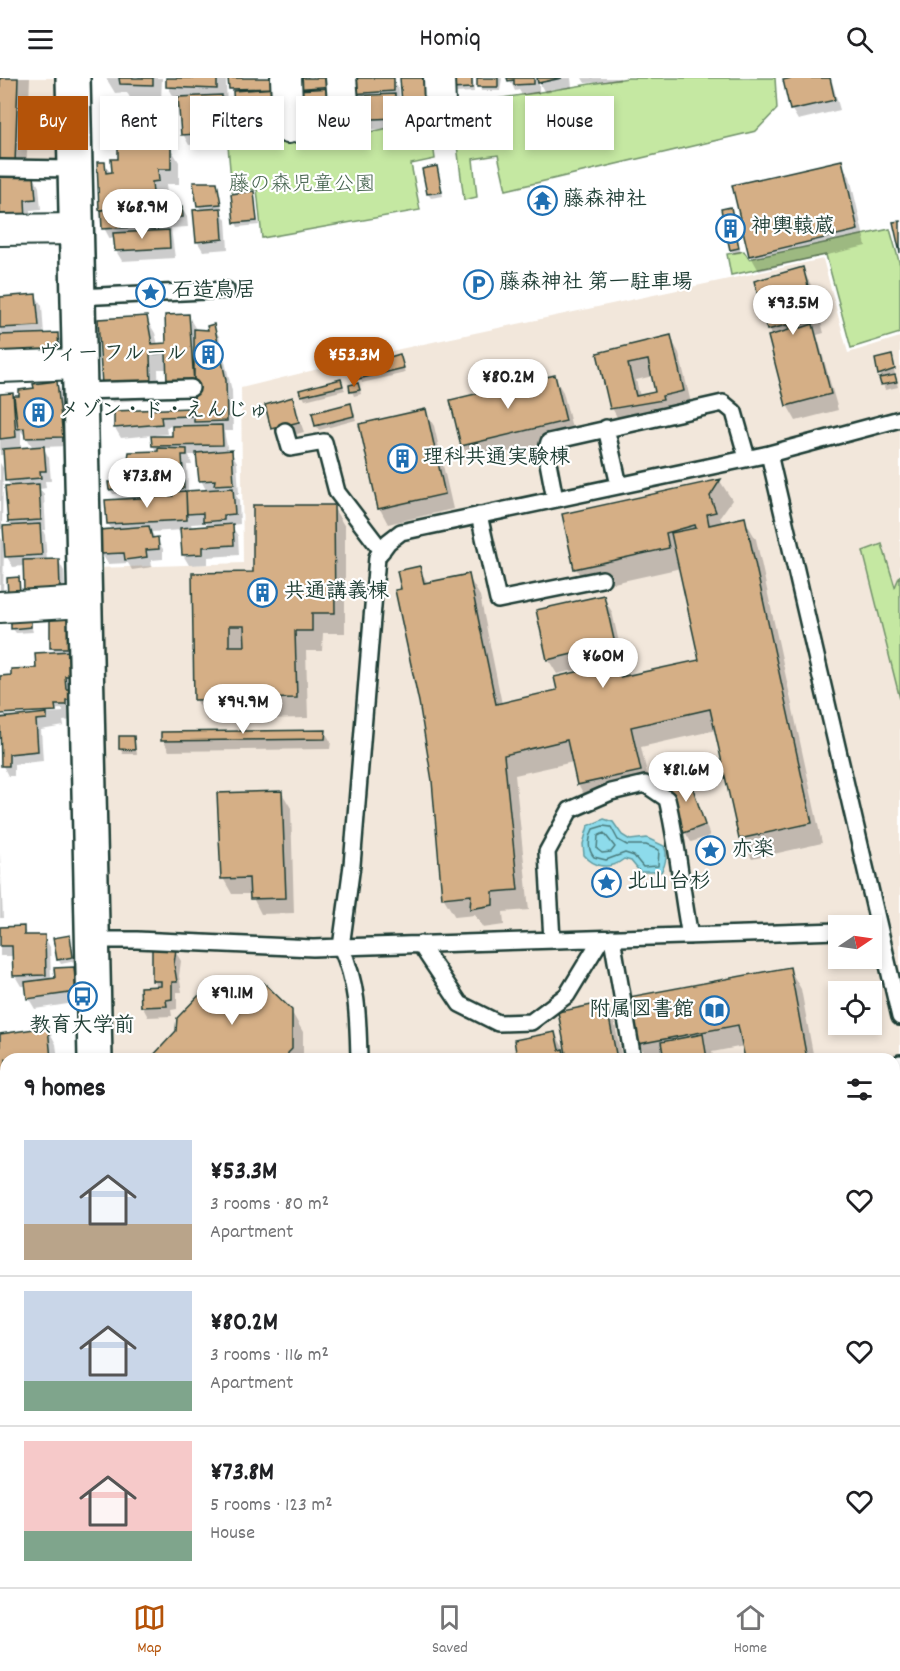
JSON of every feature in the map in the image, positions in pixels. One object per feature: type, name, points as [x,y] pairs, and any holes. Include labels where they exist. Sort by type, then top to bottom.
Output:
[{"type":"street","points":[[72,78],[94,1053]]},
{"type":"street","points":[[286,78],[288,128]]},
{"type":"street","points":[[341,78],[343,96]]},
{"type":"street","points":[[0,230],[76,229]]},
{"type":"street","points":[[0,367],[79,377]]},
{"type":"street","points":[[0,608],[84,602]]},
{"type":"lane","points":[[0,168],[75,169]]},
{"type":"lane","points":[[78,297],[226,290]]},
{"type":"lane","points":[[79,377],[191,388]]},
{"type":"lane","points":[[555,499],[546,452],[549,442],[723,403],[734,412],[747,458]]},
{"type":"lane","points":[[359,1053],[358,1017],[353,975],[341,947],[351,865],[377,557],[382,551],[401,532],[769,454],[900,419]]},
{"type":"lane","points":[[606,428],[620,486]]},
{"type":"lane","points":[[285,431],[290,448],[324,441],[337,492],[382,551]]},
{"type":"lane","points":[[769,454],[872,915]]},
{"type":"lane","points":[[479,515],[498,600],[602,579]]},
{"type":"lane","points":[[552,940],[548,852],[570,810],[611,792],[645,784],[667,799],[675,829],[681,887],[690,936]]},
{"type":"lane","points":[[91,940],[313,948],[828,931]]},
{"type":"lane","points":[[420,944],[460,1004],[498,1023],[531,1022],[567,995],[606,939]]},
{"type":"lane","points":[[606,939],[632,1053]]},
{"type":"lane","points":[[882,954],[900,1017]]},
{"type":"shaded area","points":[[0,78],[56,78],[56,96],[18,96],[18,150],[58,150],[58,173],[0,173]]},
{"type":"shaded area","points":[[823,259],[848,353],[900,337],[900,1053],[111,1053],[98,568],[243,563],[241,388],[400,349]]},
{"type":"green space","points":[[628,78],[775,78],[777,109],[756,131],[506,190],[498,155],[473,159],[477,197],[464,200],[458,150],[513,150],[513,96]]},
{"type":"green space","name":"藤の森児童公園","points":[[383,129],[383,150],[434,150],[435,159],[411,164],[420,210],[262,238],[257,189],[232,191],[228,150],[284,150],[284,143],[296,142],[296,150],[371,150],[371,132]]},
{"type":"green space","points":[[890,229],[900,265],[900,333],[851,348],[826,255],[731,275],[727,254],[744,251],[749,259]]},
{"type":"green space","points":[[882,544],[895,587],[900,575],[900,699],[863,551]]},
{"type":"water","points":[[604,819],[613,822],[622,835],[630,840],[647,838],[664,846],[666,859],[661,872],[640,872],[631,861],[624,859],[613,865],[603,866],[588,859],[584,855],[583,844],[588,826]]},
{"type":"building","points":[[0,78],[18,78],[15,164],[0,164]]},
{"type":"building","points":[[119,78],[153,78],[153,85],[120,84]]},
{"type":"building","points":[[166,78],[217,78],[217,89],[166,87]]},
{"type":"building","points":[[228,78],[278,78],[278,88],[229,89]]},
{"type":"building","points":[[292,78],[333,78],[334,86],[293,89]]},
{"type":"building","points":[[350,78],[394,78],[394,91],[351,94]]},
{"type":"building","points":[[400,78],[432,78],[434,96],[401,96]]},
{"type":"building","points":[[449,78],[472,78],[472,88],[450,89]]},
{"type":"building","points":[[477,78],[498,78],[498,87],[477,87]]},
{"type":"building","points":[[507,78],[534,78],[534,84],[514,85],[514,80],[508,81]]},
{"type":"building","points":[[537,78],[562,78],[538,83]]},
{"type":"building","points":[[830,78],[835,100],[790,110],[783,80]]},
{"type":"building","points":[[278,88],[279,96],[233,96],[233,91]]},
{"type":"building","points":[[334,88],[334,96],[296,96],[296,109],[295,90]]},
{"type":"building","points":[[395,94],[395,96],[383,96],[383,119],[371,119],[371,96],[350,96]]},
{"type":"building","points":[[190,96],[190,134],[181,135],[178,97]]},
{"type":"building","points":[[118,150],[171,150],[171,169],[158,169],[159,181],[152,182],[154,204],[138,205],[138,200],[107,201],[108,209],[99,210],[97,162],[105,162],[106,173],[112,172],[111,159],[118,159]]},
{"type":"building","points":[[842,160],[858,230],[749,256],[732,185]]},
{"type":"building","points":[[437,166],[442,192],[427,194],[422,169]]},
{"type":"building","points":[[34,175],[36,199],[25,200],[26,220],[0,222],[0,177]]},
{"type":"building","points":[[193,182],[217,182],[221,204],[197,206]]},
{"type":"building","points":[[254,191],[257,221],[234,223],[231,194]]},
{"type":"building","points":[[182,206],[183,217],[166,218],[167,225],[102,229],[101,210]]},
{"type":"building","name":"神輿轅蔵","points":[[731,207],[739,248],[730,250],[721,209]]},
{"type":"building","points":[[221,208],[223,239],[196,242],[193,210]]},
{"type":"building","points":[[900,221],[900,253],[893,222]]},
{"type":"building","points":[[169,230],[170,248],[115,251],[113,233]]},
{"type":"building","points":[[803,267],[816,317],[799,321],[801,328],[813,324],[831,394],[786,406],[768,336],[789,330],[787,325],[767,330],[754,281]]},
{"type":"building","points":[[36,294],[39,326],[0,328],[0,297]]},
{"type":"building","points":[[189,314],[194,383],[167,383],[166,353],[150,354],[151,384],[102,386],[98,319],[147,316],[152,344],[166,343],[165,315]]},
{"type":"building","name":"ヴィー フルール","points":[[214,324],[226,380],[227,421],[194,422],[194,329],[208,330],[207,326]]},
{"type":"building","points":[[58,333],[59,358],[0,360],[0,335]]},
{"type":"building","points":[[671,335],[684,391],[662,396],[663,400],[610,409],[597,353]],"holes":[[[648,360],[655,392],[636,396],[628,364]]]},
{"type":"building","points":[[400,354],[404,368],[358,379],[356,367]]},
{"type":"building","points":[[892,355],[895,369],[878,375],[875,359]]},
{"type":"building","points":[[555,375],[566,421],[461,446],[450,400]]},
{"type":"building","points":[[895,375],[897,382],[881,385],[879,378]]},
{"type":"building","points":[[341,379],[343,386],[301,396],[299,390]]},
{"type":"building","name":"メゾン・ド・えんじゅ","points":[[57,381],[63,437],[25,438],[24,428],[18,429],[14,396],[19,396],[19,390],[34,388],[33,384]]},
{"type":"building","points":[[358,383],[360,390],[350,392],[349,385]]},
{"type":"building","points":[[13,393],[16,437],[0,439],[0,394]]},
{"type":"building","points":[[293,397],[299,422],[271,429],[265,405]]},
{"type":"building","points":[[351,403],[354,416],[315,426],[312,413]]},
{"type":"building","points":[[190,408],[191,416],[161,417],[162,424],[114,428],[114,411]]},
{"type":"building","name":"理科共通実験棟","points":[[426,409],[445,494],[378,509],[359,424]]},
{"type":"building","points":[[222,425],[223,445],[152,446],[151,436],[172,436],[172,426]]},
{"type":"building","points":[[44,446],[46,471],[40,471],[41,478],[5,481],[3,449]]},
{"type":"building","points":[[158,448],[187,449],[187,455],[182,455],[184,488],[156,491],[155,485],[124,487],[129,452],[158,451]]},
{"type":"building","points":[[232,450],[234,484],[214,485],[215,480],[199,481],[196,453]]},
{"type":"building","points":[[721,479],[710,496],[716,512],[707,514],[709,525],[745,517],[812,823],[739,839],[710,709],[631,727],[641,771],[577,785],[567,740],[504,755],[518,890],[493,892],[493,905],[470,909],[471,895],[442,898],[432,781],[419,702],[395,590],[401,589],[397,571],[420,566],[424,583],[469,574],[496,704],[557,690],[554,677],[617,663],[620,677],[699,660],[671,533],[696,528],[695,525],[666,533],[669,548],[574,569],[562,514]]},
{"type":"building","points":[[108,482],[116,482],[118,489],[109,490]]},
{"type":"building","points":[[39,484],[41,520],[8,522],[5,486]]},
{"type":"building","points":[[233,488],[235,514],[224,515],[224,520],[203,522],[203,513],[187,514],[186,491]]},
{"type":"building","points":[[186,491],[187,520],[107,524],[105,500],[173,496],[172,492]]},
{"type":"building","name":"共通講義棟","points":[[253,505],[334,505],[335,613],[312,613],[312,631],[295,631],[297,698],[194,700],[192,573],[253,572]],"holes":[[[229,626],[244,626],[245,646],[229,646]]]},
{"type":"building","points":[[40,524],[42,555],[5,557],[3,526]]},
{"type":"building","points":[[233,524],[234,545],[203,547],[203,554],[182,555],[180,528]]},
{"type":"building","points":[[149,526],[152,538],[158,537],[159,549],[146,550],[147,557],[125,560],[124,553],[101,554],[99,530]]},
{"type":"building","points":[[59,559],[60,589],[24,590],[23,560]]},
{"type":"building","points":[[19,577],[20,594],[8,595],[7,578]]},
{"type":"building","points":[[604,595],[615,644],[547,660],[536,610]]},
{"type":"building","points":[[50,618],[71,618],[71,648],[50,648]]},
{"type":"building","points":[[31,619],[31,627],[11,629],[11,621]]},
{"type":"building","points":[[71,651],[72,676],[65,676],[66,689],[73,689],[73,700],[66,700],[66,705],[55,705],[56,711],[0,714],[0,676],[11,675],[11,669],[36,668],[35,653]]},
{"type":"building","points":[[47,713],[47,719],[36,720],[38,751],[9,754],[9,766],[1,766],[0,718]]},
{"type":"building","points":[[326,730],[325,739],[161,741],[161,732]]},
{"type":"building","points":[[119,736],[134,736],[135,750],[119,749]]},
{"type":"building","points":[[688,773],[705,825],[684,833],[666,780]]},
{"type":"building","points":[[282,791],[286,898],[250,899],[249,878],[221,879],[217,793]]},
{"type":"building","points":[[24,926],[24,935],[45,935],[46,975],[13,976],[12,946],[0,946],[0,927]]},
{"type":"building","points":[[70,935],[73,957],[57,960],[53,938]]},
{"type":"building","points":[[152,949],[176,949],[174,964],[177,982],[172,982],[172,999],[166,1000],[167,1006],[141,1007],[140,987],[161,986],[161,981],[152,981]]},
{"type":"building","points":[[74,967],[76,992],[27,999],[25,982],[55,978],[54,968]]},
{"type":"building","name":"附属図書館","points":[[790,967],[806,1053],[744,1053],[738,1025],[638,1044],[629,997]]},
{"type":"building","points":[[223,983],[264,983],[292,1010],[292,1049],[288,1053],[156,1053],[176,1031],[177,1018],[207,987],[218,987]]},
{"type":"building","points":[[606,1002],[616,1053],[566,1053],[558,1012]]},
{"type":"building","points":[[48,1027],[50,1053],[0,1053],[0,1034]]},
{"type":"building","points":[[555,1032],[559,1050],[563,1049],[564,1053],[516,1053],[514,1040]]},
{"type":"building","name":"附属図書館","points":[[703,1034],[706,1053],[663,1053],[661,1042]]},
{"type":"place","name":"藤森神社","points":[[542,201]]},
{"type":"place","name":"神輿轅蔵","points":[[730,228]]},
{"type":"place","name":"藤森神社 第一駐車場","points":[[478,284]]},
{"type":"place","name":"石造鳥居","points":[[151,292]]},
{"type":"place","name":"ヴィー フルール","points":[[208,355]]},
{"type":"place","name":"メゾン・ド・えんじゅ","points":[[38,412]]},
{"type":"place","name":"理科共通実験棟","points":[[402,459]]},
{"type":"place","name":"共通講義棟","points":[[263,593]]},
{"type":"place","name":"亦楽","points":[[711,851]]},
{"type":"place","name":"北山台杉","points":[[606,883]]},
{"type":"place","name":"教育大学前","points":[[82,996]]},
{"type":"place","name":"附属図書館","points":[[715,1011]]}]
